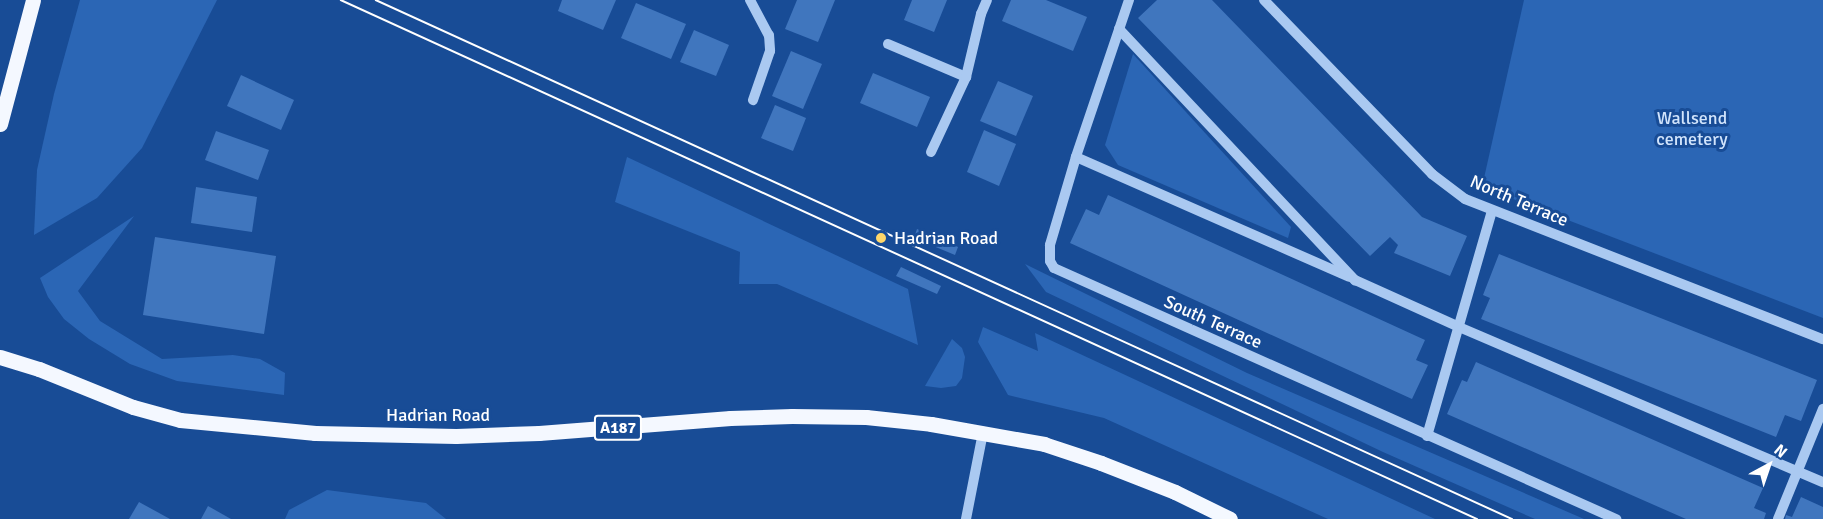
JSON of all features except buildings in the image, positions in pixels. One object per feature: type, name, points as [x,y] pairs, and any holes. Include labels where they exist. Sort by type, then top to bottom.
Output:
[{"type":"main road","points":[[0,124],[33,0]]},
{"type":"main road","name":"Hadrian Road","points":[[0,357],[39,369],[133,407],[180,420],[259,428],[375,435],[456,436],[539,433],[730,418],[792,416],[866,417],[984,432],[1044,444],[1101,463],[1175,492],[1230,519]]},
{"type":"street","points":[[750,0],[769,35],[770,51],[753,100]]},
{"type":"street","points":[[931,152],[966,77],[981,14],[987,0]]},
{"type":"street","name":"South Terrace","points":[[1129,0],[1076,157],[1050,245],[1050,261],[1054,268],[1616,519]]},
{"type":"street","name":"North Terrace","points":[[1264,0],[1432,174],[1465,199],[1823,339]]},
{"type":"street","points":[[1119,29],[1355,280]]},
{"type":"street","points":[[888,44],[966,77]]},
{"type":"street","points":[[1076,157],[1459,327],[1823,482]]},
{"type":"street","points":[[1427,436],[1492,211]]},
{"type":"street","points":[[1778,519],[1823,409]]},
{"type":"street","points":[[966,519],[984,432]]},
{"type":"green space","points":[[80,0],[217,0],[142,148],[97,198],[34,235],[37,170],[54,94]]},
{"type":"green space","name":"Wallsend cemetery","points":[[1524,0],[1823,0],[1823,318],[1482,187]]},
{"type":"green space","points":[[1133,54],[1291,227],[1288,238],[1118,165],[1105,145]]},
{"type":"green space","points":[[627,157],[908,289],[918,345],[777,284],[739,284],[740,252],[615,202]]},
{"type":"green space","points":[[134,216],[78,291],[100,321],[162,359],[233,355],[260,359],[285,373],[284,395],[177,381],[130,364],[89,339],[64,319],[48,297],[40,278]]},
{"type":"green space","points":[[1025,264],[1247,373],[1584,519],[1535,519],[1383,452],[1046,292]]},
{"type":"green space","points":[[983,327],[1038,351],[1035,333],[1435,519],[1328,519],[1104,418],[1008,395],[978,342]]},
{"type":"green space","points":[[952,339],[962,348],[965,357],[962,378],[956,386],[941,388],[925,386]]},
{"type":"green space","points":[[327,490],[426,503],[446,519],[285,519],[289,510]]},
{"type":"tram line","points":[[341,0],[1477,519]]},
{"type":"tram line","points":[[376,0],[1512,519]]},
{"type":"place","name":"Hadrian Road","points":[[881,238]]}]
